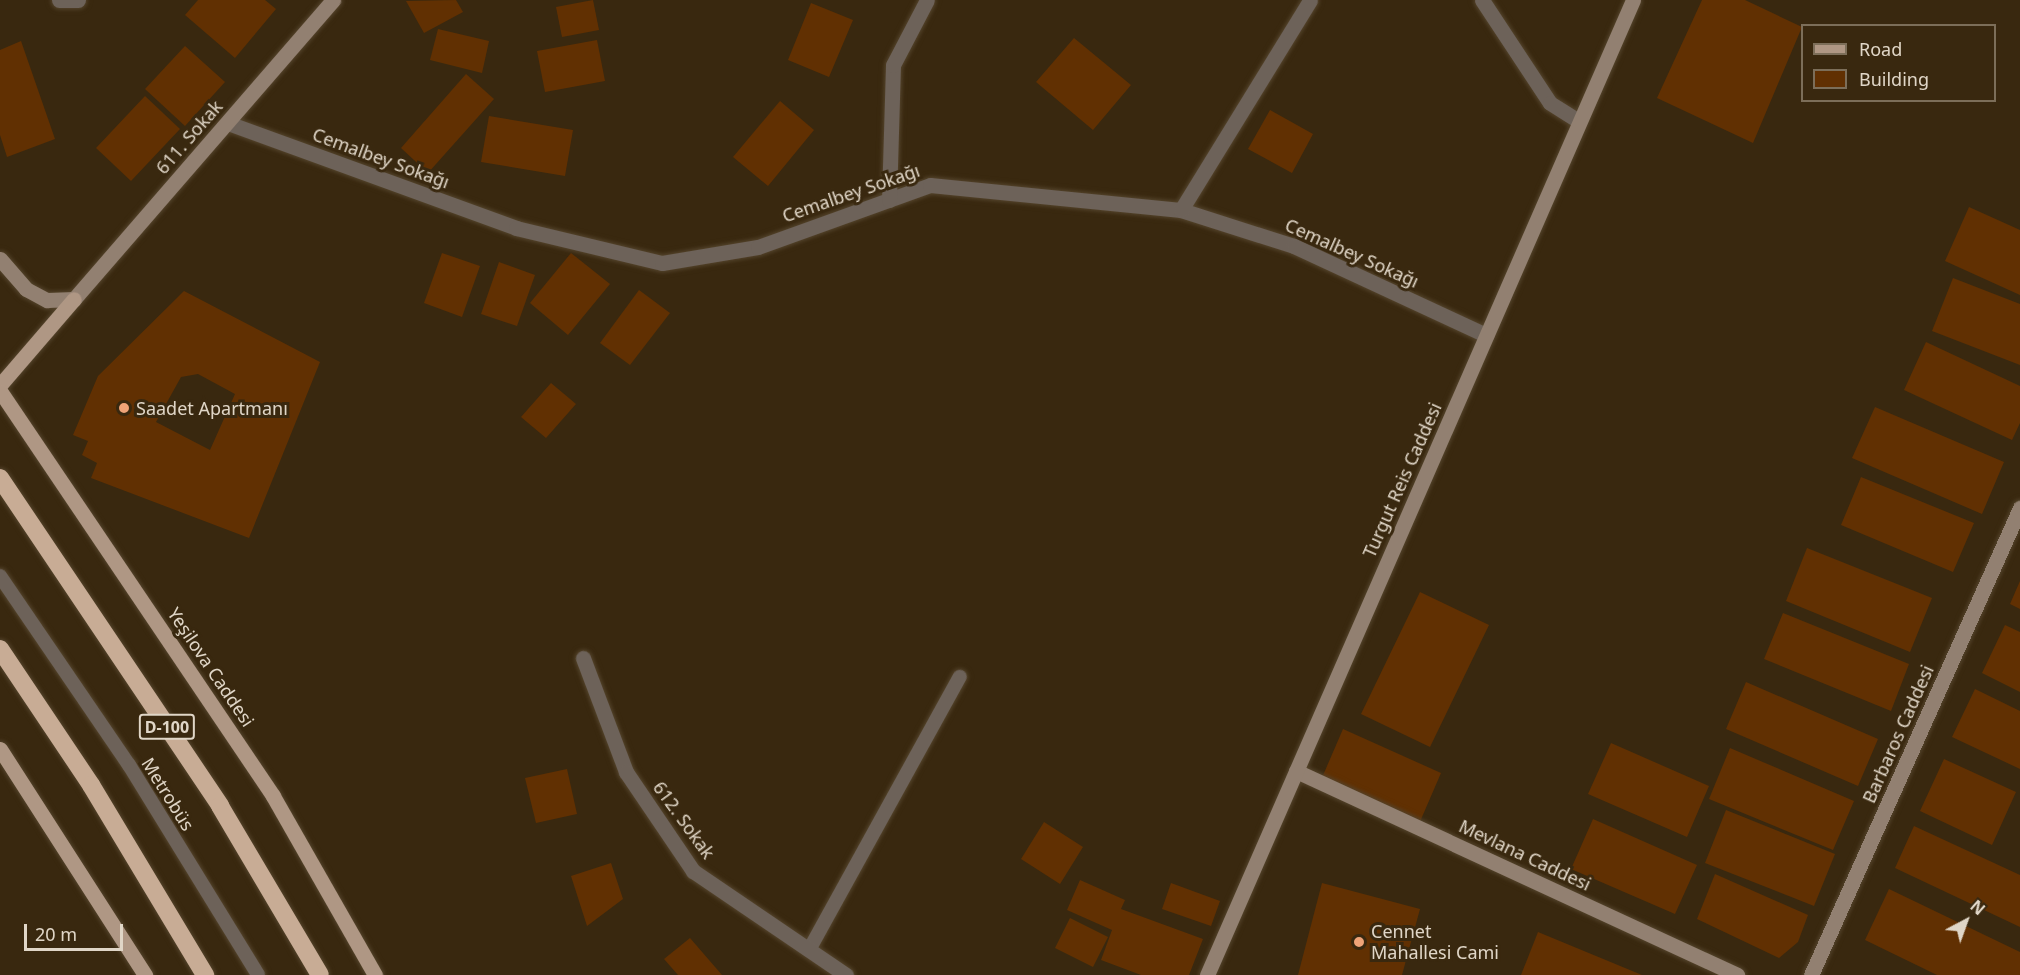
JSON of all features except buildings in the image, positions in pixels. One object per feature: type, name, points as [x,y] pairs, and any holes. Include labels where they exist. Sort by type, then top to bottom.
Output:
[{"type":"highway","name":"D-100","points":[[2,480],[220,806],[320,975]]},
{"type":"highway","points":[[0,649],[91,785],[205,975]]},
{"type":"main road","points":[[0,385],[74,299]]},
{"type":"main road","name":"Yeşilova Caddesi","points":[[0,391],[273,796],[375,975]]},
{"type":"main road","points":[[0,749],[145,975]]},
{"type":"street","points":[[59,0],[78,0]]},
{"type":"street","points":[[889,200],[893,65],[927,0]]},
{"type":"street","points":[[1181,210],[1310,0]]},
{"type":"street","points":[[1482,0],[1550,103],[1579,121]]},
{"type":"street","name":"Turgut Reis Caddesi","points":[[1207,975],[1633,0]]},
{"type":"street","name":"611. Sokak","points":[[74,299],[228,123],[327,2]]},
{"type":"street","name":"Cemalbey Sokağı","points":[[228,123],[516,228],[662,263],[758,247],[930,185],[1181,210],[1294,246],[1486,335]]},
{"type":"street","points":[[0,259],[26,289],[47,300],[74,299]]},
{"type":"street","name":"Barbaros Caddesi","points":[[1811,975],[2020,508]]},
{"type":"street","name":"612. Sokak","points":[[583,658],[626,772],[693,871],[846,975]]},
{"type":"street","name":"Mevlana Caddesi","points":[[1296,771],[1737,975]]},
{"type":"lane","name":"Metrobüs","points":[[0,576],[129,765],[258,975]]},
{"type":"lane","points":[[809,950],[960,677]]},
{"type":"place","name":"Saadet Apartmanı","points":[[124,408]]},
{"type":"place","name":"Cennet Mahallesi Cami","points":[[1359,942]]}]
